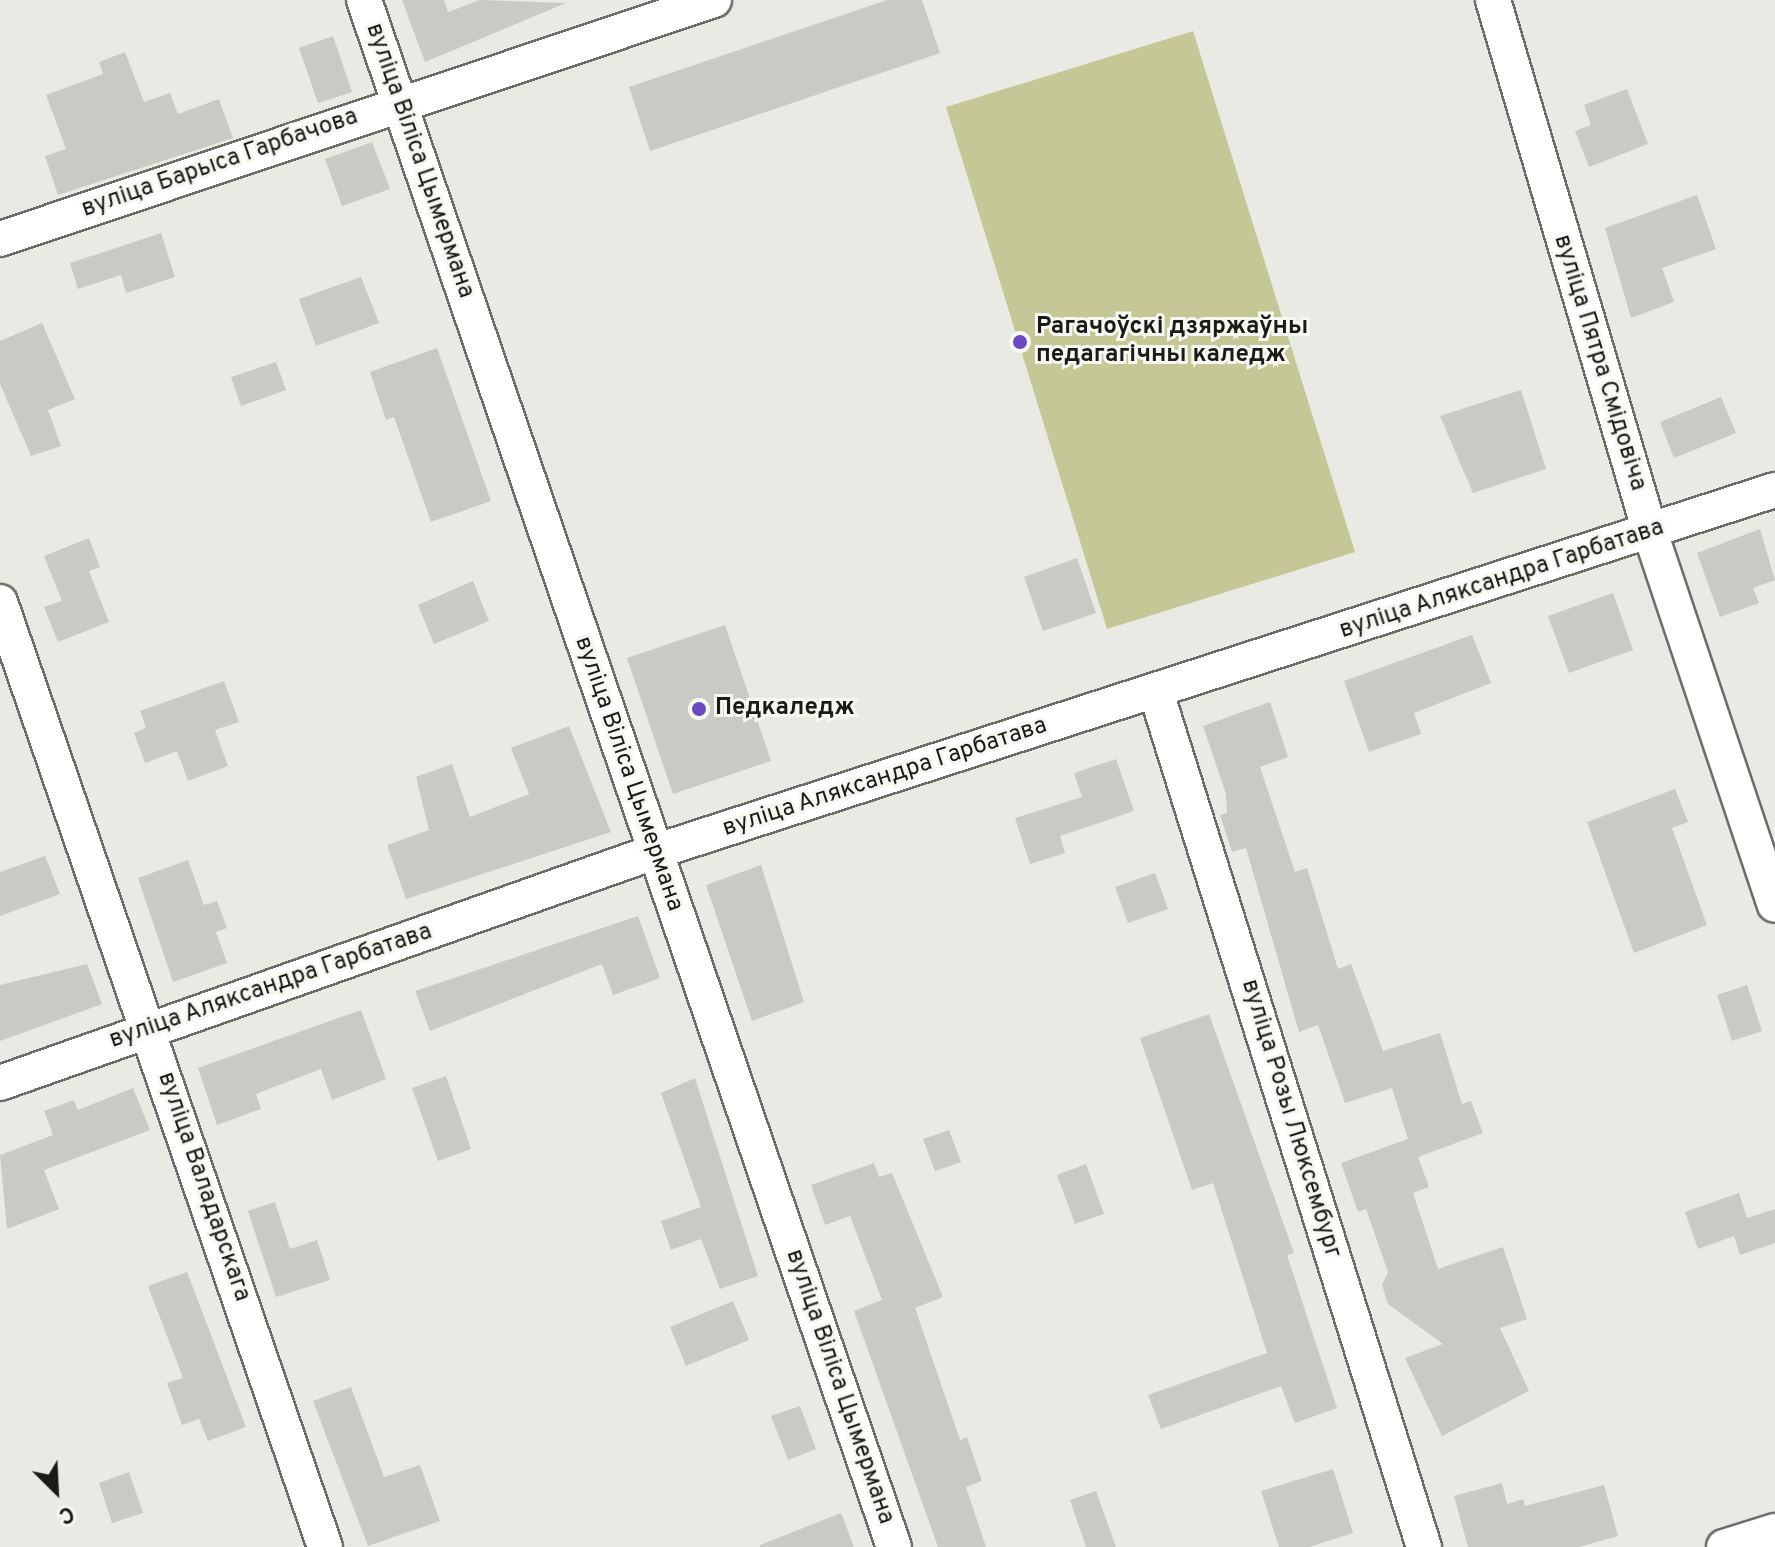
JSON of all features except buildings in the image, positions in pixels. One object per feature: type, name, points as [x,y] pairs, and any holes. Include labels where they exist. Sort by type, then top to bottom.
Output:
[{"type":"street","name":"вуліца Віліса Цымермана","points":[[364,0],[894,1547]]},
{"type":"street","name":"вуліца Барыса Гарбачова","points":[[0,239],[714,0]]},
{"type":"street","name":"вуліца Пятра Смідовіча","points":[[1493,0],[1650,532],[1775,905]]},
{"type":"street","name":"вуліца Аляксандра Гарбатава","points":[[0,1083],[654,852],[1775,490]]},
{"type":"street","name":"вуліца Валадарскага","points":[[0,602],[150,1030],[325,1547]]},
{"type":"street","name":"вуліца Розы Люксембург","points":[[1156,692],[1424,1547]]},
{"type":"street","points":[[1724,1547],[1775,1531]]},
{"type":"green space","points":[[1193,31],[1355,552],[1107,629],[946,107]]},
{"type":"place","name":"Рагачоўскі дзяржаўны педагагічны каледж","points":[[1020,342]]},
{"type":"place","name":"Педкаледж","points":[[699,709]]}]
